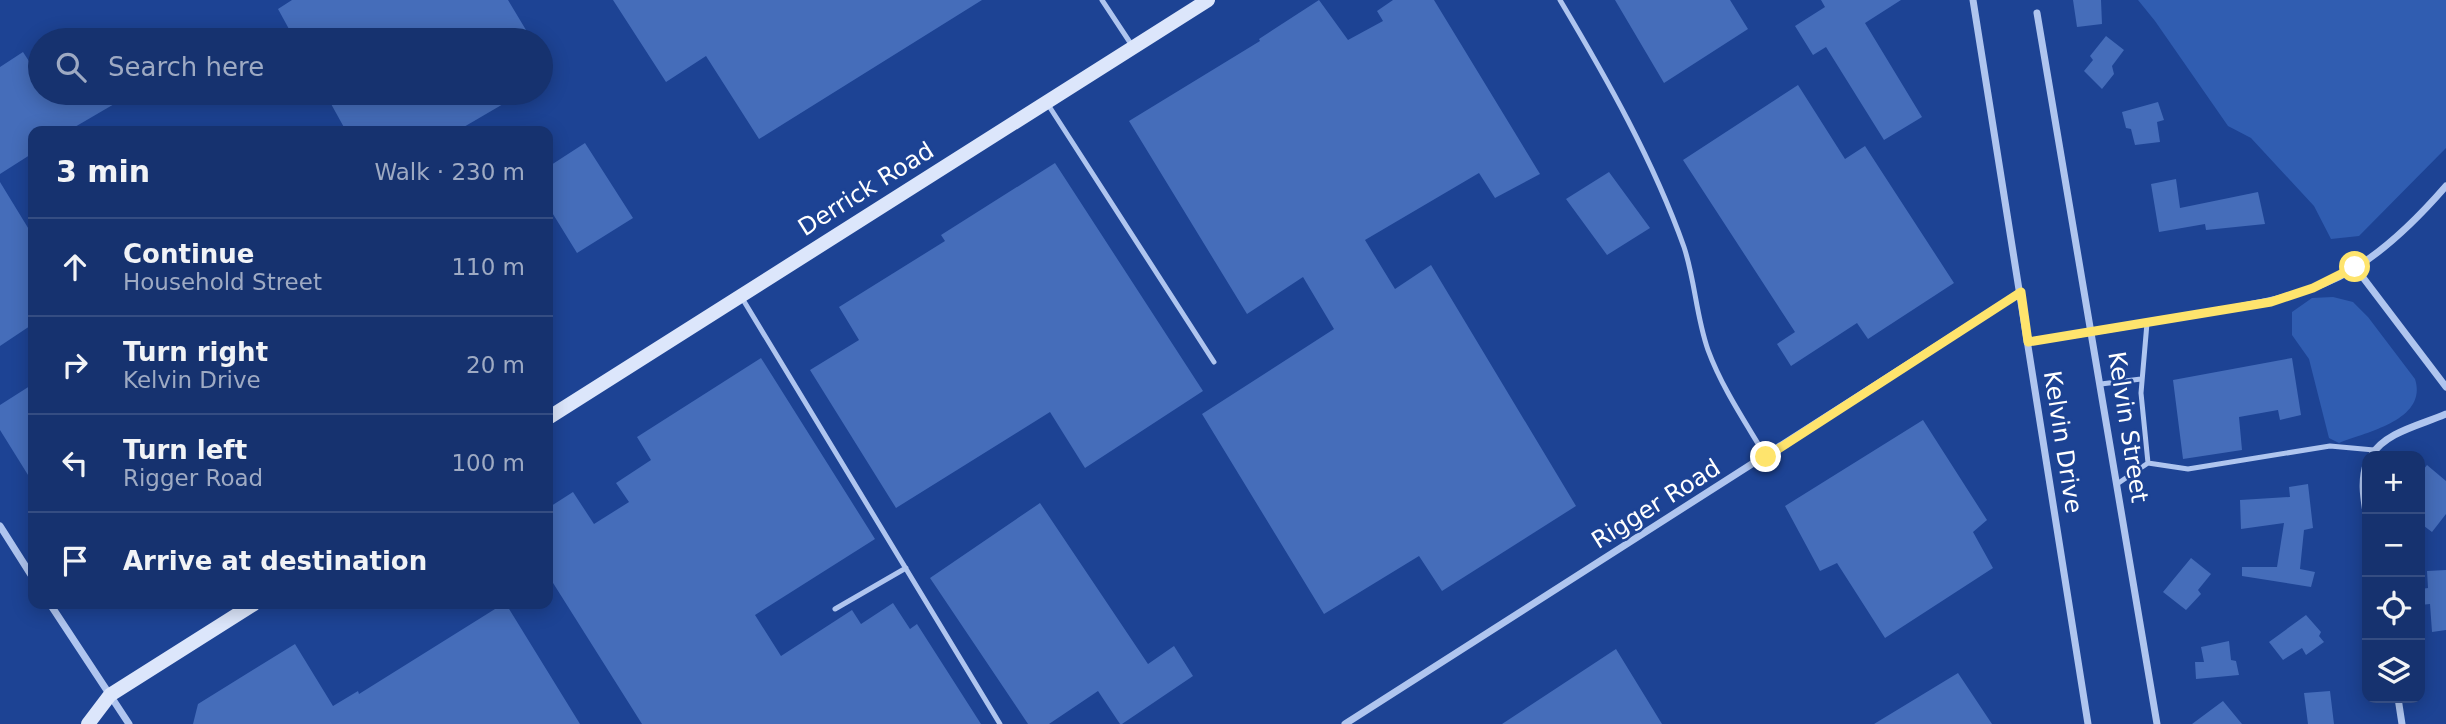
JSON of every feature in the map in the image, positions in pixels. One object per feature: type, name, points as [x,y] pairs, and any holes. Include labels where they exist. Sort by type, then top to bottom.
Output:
[{"type":"street","name":"Derrick Road","points":[[553,415],[1208,0]]},
{"type":"street","name":"Kelvin Drive","points":[[1973,0],[2088,724]]},
{"type":"street","name":"Kelvin Street","points":[[2037,13],[2157,724]]},
{"type":"street","points":[[2028,342],[2271,302],[2313,288],[2355,267],[2411,222],[2446,186]]},
{"type":"street","points":[[2355,267],[2446,387]]},
{"type":"street","name":"Rigger Road","points":[[1345,724],[2021,292]]},
{"type":"street","points":[[2374,451],[2391,437],[2446,414]]},
{"type":"street","points":[[0,526],[28,570]]},
{"type":"street","points":[[53,609],[129,724]]},
{"type":"street","points":[[88,724],[110,695],[246,609]]},
{"type":"street","points":[[2399,703],[2402,724]]},
{"type":"lane","points":[[1102,0],[1133,47]]},
{"type":"lane","points":[[1560,0],[1615,93],[1665,200],[1691,272],[1699,318],[1708,349],[1718,373],[1766,457]]},
{"type":"lane","points":[[1046,102],[1214,362]]},
{"type":"lane","points":[[740,296],[1000,724]]},
{"type":"lane","points":[[2147,323],[2141,379],[2148,463]]},
{"type":"lane","points":[[2101,384],[2141,379]]},
{"type":"lane","points":[[2118,484],[2148,463],[2188,469],[2330,446],[2362,451]]},
{"type":"lane","points":[[835,609],[906,568]]},
{"type":"shaded area","points":[[2138,0],[2446,0],[2446,148],[2359,236],[2331,239],[2314,206],[2251,138],[2228,126]]},
{"type":"shaded area","points":[[2333,297],[2353,302],[2368,317],[2415,379],[2417,393],[2413,405],[2392,422],[2339,443],[2329,438],[2309,359],[2292,335],[2292,312],[2312,298]]},
{"type":"building","points":[[292,0],[508,0],[525,28],[288,28],[278,9]]},
{"type":"building","points":[[613,0],[982,0],[759,139],[706,56],[666,82]]},
{"type":"building","points":[[1319,0],[1348,40],[1383,21],[1377,11],[1393,0],[1434,0],[1540,174],[1495,198],[1479,173],[1365,240],[1395,289],[1431,265],[1576,506],[1442,591],[1419,556],[1324,614],[1202,414],[1334,329],[1303,277],[1247,314],[1129,121],[1260,41],[1259,39]]},
{"type":"building","points":[[1615,0],[1730,0],[1748,29],[1664,83]]},
{"type":"building","points":[[1821,0],[1901,0],[1865,23],[1922,117],[1884,140],[1826,47],[1813,55],[1795,26],[1825,7]]},
{"type":"building","points":[[2073,0],[2101,0],[2102,24],[2077,27]]},
{"type":"building","points":[[2106,36],[2124,50],[2112,66],[2114,74],[2102,89],[2084,71],[2093,60],[2090,56]]},
{"type":"building","points":[[23,52],[28,60],[28,105],[112,105],[77,126],[28,126],[28,156],[0,174],[0,67]]},
{"type":"building","points":[[1798,85],[1845,159],[1865,146],[1954,283],[1868,339],[1857,323],[1791,366],[1777,344],[1795,332],[1683,160]]},
{"type":"building","points":[[2158,102],[2164,120],[2157,122],[2160,142],[2135,145],[2131,129],[2126,128],[2122,112]]},
{"type":"building","points":[[332,105],[501,105],[466,126],[343,126]]},
{"type":"building","points":[[585,143],[633,218],[577,253],[553,214],[553,164]]},
{"type":"building","points":[[1055,163],[1203,391],[1085,468],[1050,412],[896,508],[810,370],[859,340],[839,307],[945,241],[941,235]]},
{"type":"building","points":[[1609,172],[1650,228],[1607,255],[1566,199]]},
{"type":"building","points":[[2176,179],[2180,208],[2258,192],[2265,224],[2206,230],[2205,224],[2159,232],[2151,184]]},
{"type":"building","points":[[0,182],[28,228],[28,327],[0,346]]},
{"type":"building","points":[[761,358],[875,539],[755,615],[781,656],[852,610],[861,624],[893,603],[910,629],[917,624],[981,724],[642,724],[553,583],[553,505],[573,492],[594,524],[629,502],[616,483],[651,460],[637,437]]},
{"type":"building","points":[[2292,358],[2301,415],[2280,420],[2278,410],[2239,417],[2242,450],[2183,459],[2173,380]]},
{"type":"building","points":[[28,387],[28,475],[0,430],[0,405]]},
{"type":"building","points":[[1923,420],[1987,520],[1973,532],[1993,568],[1885,638],[1837,563],[1820,571],[1785,506]]},
{"type":"building","points":[[2427,465],[2446,481],[2446,514],[2432,532],[2425,527]]},
{"type":"building","points":[[2308,484],[2313,528],[2304,530],[2300,569],[2315,572],[2311,587],[2242,576],[2242,567],[2277,567],[2284,523],[2241,529],[2240,500],[2290,497],[2289,487]]},
{"type":"building","points":[[1040,503],[1148,664],[1174,646],[1193,676],[1122,724],[1098,691],[1049,724],[1028,724],[930,578]]},
{"type":"building","points":[[2191,558],[2211,574],[2198,590],[2201,594],[2186,610],[2163,592]]},
{"type":"building","points":[[2446,570],[2446,630],[2432,632],[2430,604],[2425,604],[2427,571]]},
{"type":"building","points":[[495,609],[509,609],[580,724],[193,724],[198,704],[295,644],[333,706],[358,691],[359,694]]},
{"type":"building","points":[[2306,615],[2321,632],[2319,636],[2324,642],[2306,655],[2302,648],[2283,660],[2269,642]]},
{"type":"building","points":[[2229,641],[2231,660],[2236,661],[2239,675],[2196,679],[2195,662],[2204,662],[2201,647]]},
{"type":"building","points":[[1616,649],[1662,724],[1502,724]]},
{"type":"building","points":[[1958,673],[1992,724],[1874,724]]},
{"type":"building","points":[[2330,691],[2334,724],[2308,724],[2304,693]]},
{"type":"building","points":[[2223,701],[2242,724],[2192,724]]},
{"type":"route","points":[[1766,457],[2021,292],[2028,342],[2271,302],[2313,288],[2355,267]]}]
